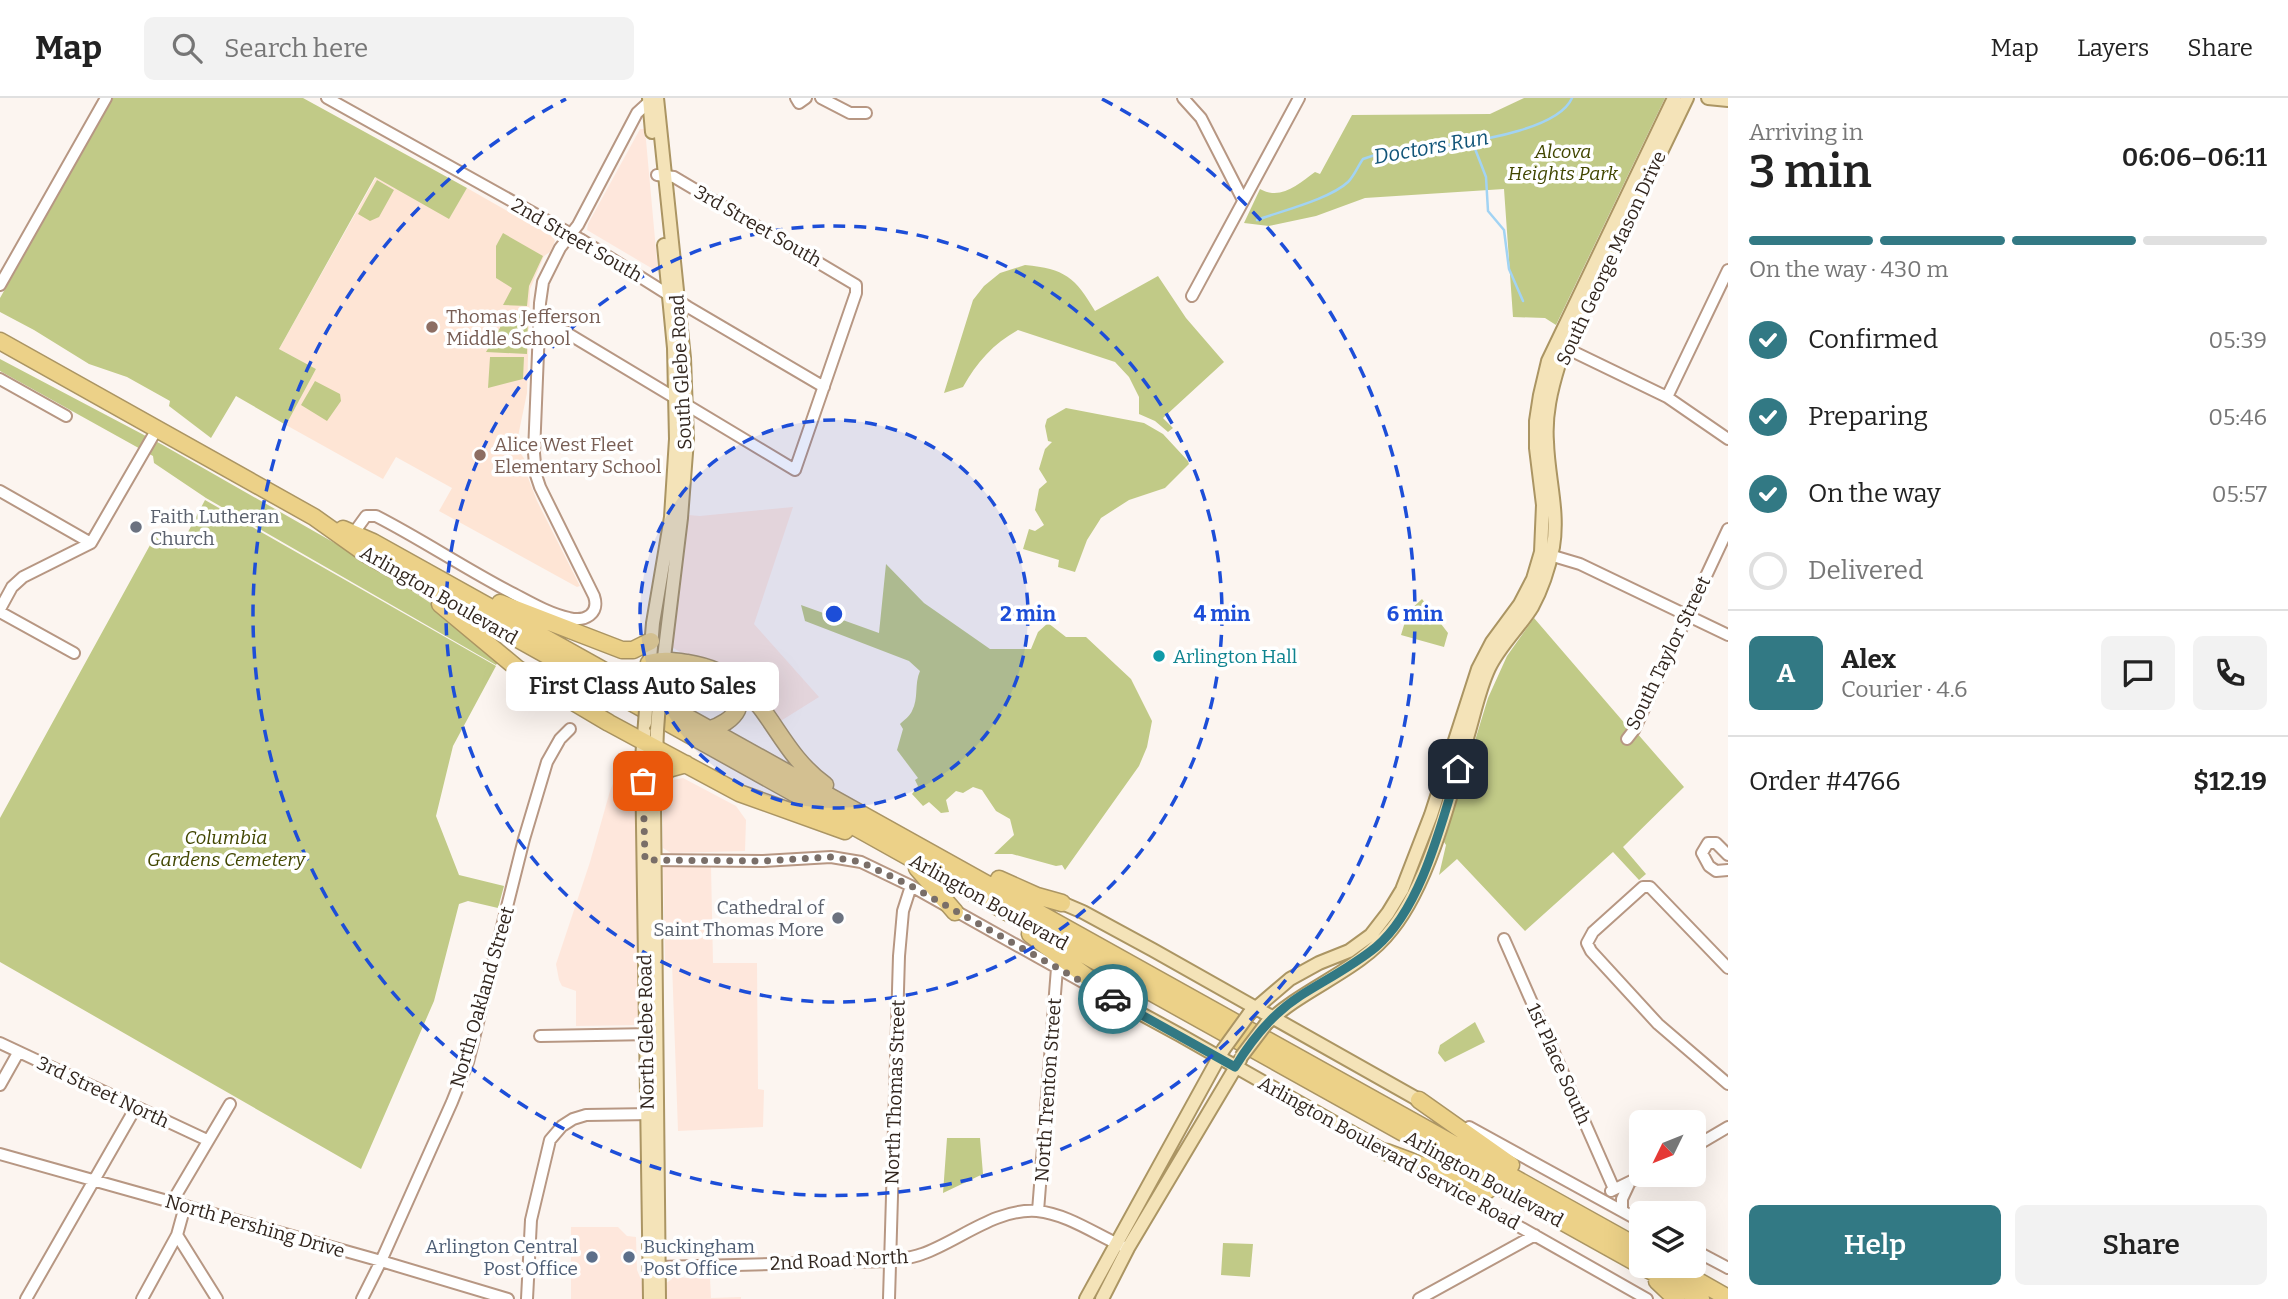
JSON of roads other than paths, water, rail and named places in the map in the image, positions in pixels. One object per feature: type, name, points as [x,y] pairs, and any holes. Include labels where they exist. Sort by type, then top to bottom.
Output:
[{"type":"highway","name":"Arlington Boulevard","points":[[0,341],[318,519],[373,542],[1629,1242]]},
{"type":"highway","name":"Arlington Boulevard","points":[[318,519],[366,554],[412,580],[1629,1259]]},
{"type":"highway","points":[[412,580],[518,669],[650,744],[747,797],[880,842]]},
{"type":"highway","points":[[456,588],[622,650],[633,650],[651,641]]},
{"type":"highway","points":[[658,664],[706,676],[724,683],[734,692],[738,706],[733,717],[724,725],[708,730]]},
{"type":"highway","points":[[658,664],[710,669],[740,685],[760,704],[786,746],[805,769],[881,825]]},
{"type":"highway","points":[[654,788],[668,769],[686,764]]},
{"type":"highway","points":[[937,855],[949,855],[1014,886],[1062,903]]},
{"type":"highway","points":[[908,858],[955,912]]},
{"type":"highway","points":[[996,906],[1123,1004]]},
{"type":"highway","points":[[1419,1100],[1496,1155],[1629,1241]]},
{"type":"highway","points":[[1386,1152],[1539,1209]]},
{"type":"highway","points":[[1654,1278],[1676,1299]]},
{"type":"highway","name":"Arlington Boulevard","points":[[1663,1278],[1701,1299]]},
{"type":"highway","points":[[1693,1278],[1728,1298]]},
{"type":"main road","points":[[1708,98],[1728,100]]},
{"type":"main road","name":"South Glebe Road","points":[[652,99],[687,440],[664,594],[658,664],[660,690],[657,730]]},
{"type":"main road","name":"South George Mason Drive","points":[[1102,1299],[1128,1248],[1238,1062],[1270,1021],[1299,997],[1376,947],[1410,904],[1442,822],[1489,668],[1532,606],[1555,507],[1548,460],[1547,424],[1563,343],[1685,99]]},
{"type":"main road","name":"South George Mason Drive","points":[[1086,1299],[1221,1054],[1252,1011],[1290,979],[1349,951],[1371,935],[1388,913],[1402,890],[1424,832],[1478,669],[1492,642],[1520,604],[1546,553]]},
{"type":"main road","name":"South Glebe Road","points":[[645,723],[648,682],[658,664],[651,641],[664,594]]},
{"type":"main road","name":"North Glebe Road","points":[[645,723],[654,788],[650,860]]},
{"type":"main road","name":"North Glebe Road","points":[[650,1299],[650,744],[657,730]]},
{"type":"main road","points":[[1062,903],[1142,944],[1270,1021],[1419,1100]]},
{"type":"main road","name":"Arlington Boulevard Service Road","points":[[1123,1004],[1238,1062],[1386,1152]]},
{"type":"main road","name":"North Glebe Road","points":[[652,1114],[659,1299]]},
{"type":"street","points":[[0,285],[106,98]]},
{"type":"street","name":"2nd Street South","points":[[328,98],[571,234],[824,387]]},
{"type":"street","points":[[796,98],[799,103],[806,98]]},
{"type":"street","points":[[821,98],[850,113],[866,113]]},
{"type":"street","points":[[1183,98],[1201,118],[1243,200]]},
{"type":"street","points":[[1192,296],[1299,98]]},
{"type":"street","points":[[652,99],[638,113],[578,225],[561,247],[543,282],[539,328],[562,330],[795,470],[824,387]]},
{"type":"street","name":"3rd Street South","points":[[661,175],[674,177],[856,285],[856,293],[824,387]]},
{"type":"street","points":[[1667,397],[1728,270]]},
{"type":"street","name":"Arlington Boulevard","points":[[354,534],[366,516],[376,516],[504,589],[548,610],[571,619],[584,619],[591,615],[596,608],[595,599],[536,475],[534,453],[539,328]]},
{"type":"street","points":[[1563,343],[1576,353],[1667,397],[1728,439]]},
{"type":"street","points":[[0,379],[66,416]]},
{"type":"street","points":[[74,653],[0,611],[12,587],[23,577],[91,543],[157,429]]},
{"type":"street","points":[[0,491],[91,543]]},
{"type":"street","name":"South Taylor Street","points":[[1627,738],[1634,730],[1728,528]]},
{"type":"street","points":[[1546,553],[1580,564],[1728,635]]},
{"type":"street","name":"North Oakland Street","points":[[362,1299],[468,1062],[524,839],[547,762],[570,729]]},
{"type":"street","points":[[1728,855],[1716,843],[1708,843],[1702,853],[1709,866],[1716,871],[1728,870]]},
{"type":"street","name":"Arlington Boulevard Service Road","points":[[650,860],[763,861],[802,857],[846,859],[876,868],[1123,1004]]},
{"type":"street","name":"North Thomas Street","points":[[889,1299],[899,956],[903,911],[911,886]]},
{"type":"street","points":[[1728,968],[1650,887],[1643,887],[1592,932],[1587,943],[1591,951],[1658,1024],[1728,1084]]},
{"type":"street","name":"1st Place South","points":[[1504,939],[1614,1189]]},
{"type":"street","name":"North Trenton Street","points":[[1038,1212],[1057,968]]},
{"type":"street","points":[[540,1036],[652,1034]]},
{"type":"street","name":"3rd Street North","points":[[0,1043],[207,1140]]},
{"type":"street","points":[[0,1085],[18,1053]]},
{"type":"street","points":[[1419,1100],[1629,1215]]},
{"type":"street","points":[[172,1202],[230,1104]]},
{"type":"street","points":[[26,1299],[136,1107]]},
{"type":"street","points":[[527,1299],[531,1220],[550,1140],[573,1118],[586,1115],[652,1114]]},
{"type":"street","points":[[1706,1140],[1728,1127]]},
{"type":"street","name":"Arlington Boulevard Service Road","points":[[1386,1152],[1647,1299]]},
{"type":"street","name":"North Pershing Drive","points":[[0,1154],[509,1299]]},
{"type":"street","points":[[1601,1200],[1614,1189],[1629,1184]]},
{"type":"street","points":[[1622,1211],[1622,1199],[1629,1184]]},
{"type":"street","points":[[142,1299],[177,1235],[185,1206]]},
{"type":"street","name":"2nd Road North","points":[[659,1267],[890,1261],[921,1255],[1000,1217],[1017,1212],[1038,1212],[1066,1219],[1128,1248]]},
{"type":"street","points":[[177,1235],[217,1299]]},
{"type":"street","points":[[1419,1299],[1535,1235]]},
{"type":"street","points":[[1706,1256],[1728,1268]]},
{"type":"street","points":[[465,1299],[472,1287]]},
{"type":"waterway","name":"Doctors Run","points":[[1257,220],[1330,194],[1350,180],[1363,159],[1415,145],[1453,144],[1519,131],[1552,117],[1572,98]]},
{"type":"waterway","points":[[1472,141],[1486,177],[1488,211],[1504,230],[1509,269],[1523,301]]},
{"type":"place","name":"Thomas Jefferson Middle School","points":[[432,327]]},
{"type":"place","name":"Alice West Fleet Elementary School","points":[[480,455]]},
{"type":"place","name":"Faith Lutheran Church","points":[[136,527]]},
{"type":"place","name":"Arlington Hall","points":[[1159,656]]},
{"type":"place","name":"First Class Auto Sales","points":[[643,781]]},
{"type":"place","name":"Cathedral of Saint Thomas More","points":[[838,918]]},
{"type":"place","name":"Arlington Central Post Office","points":[[592,1257]]},
{"type":"place","name":"Buckingham Post Office","points":[[629,1257]]},
{"type":"park label","name":"Alcova Heights Park","points":[[1563,162]]},
{"type":"park label","name":"Columbia Gardens Cemetery","points":[[226,848]]}]
